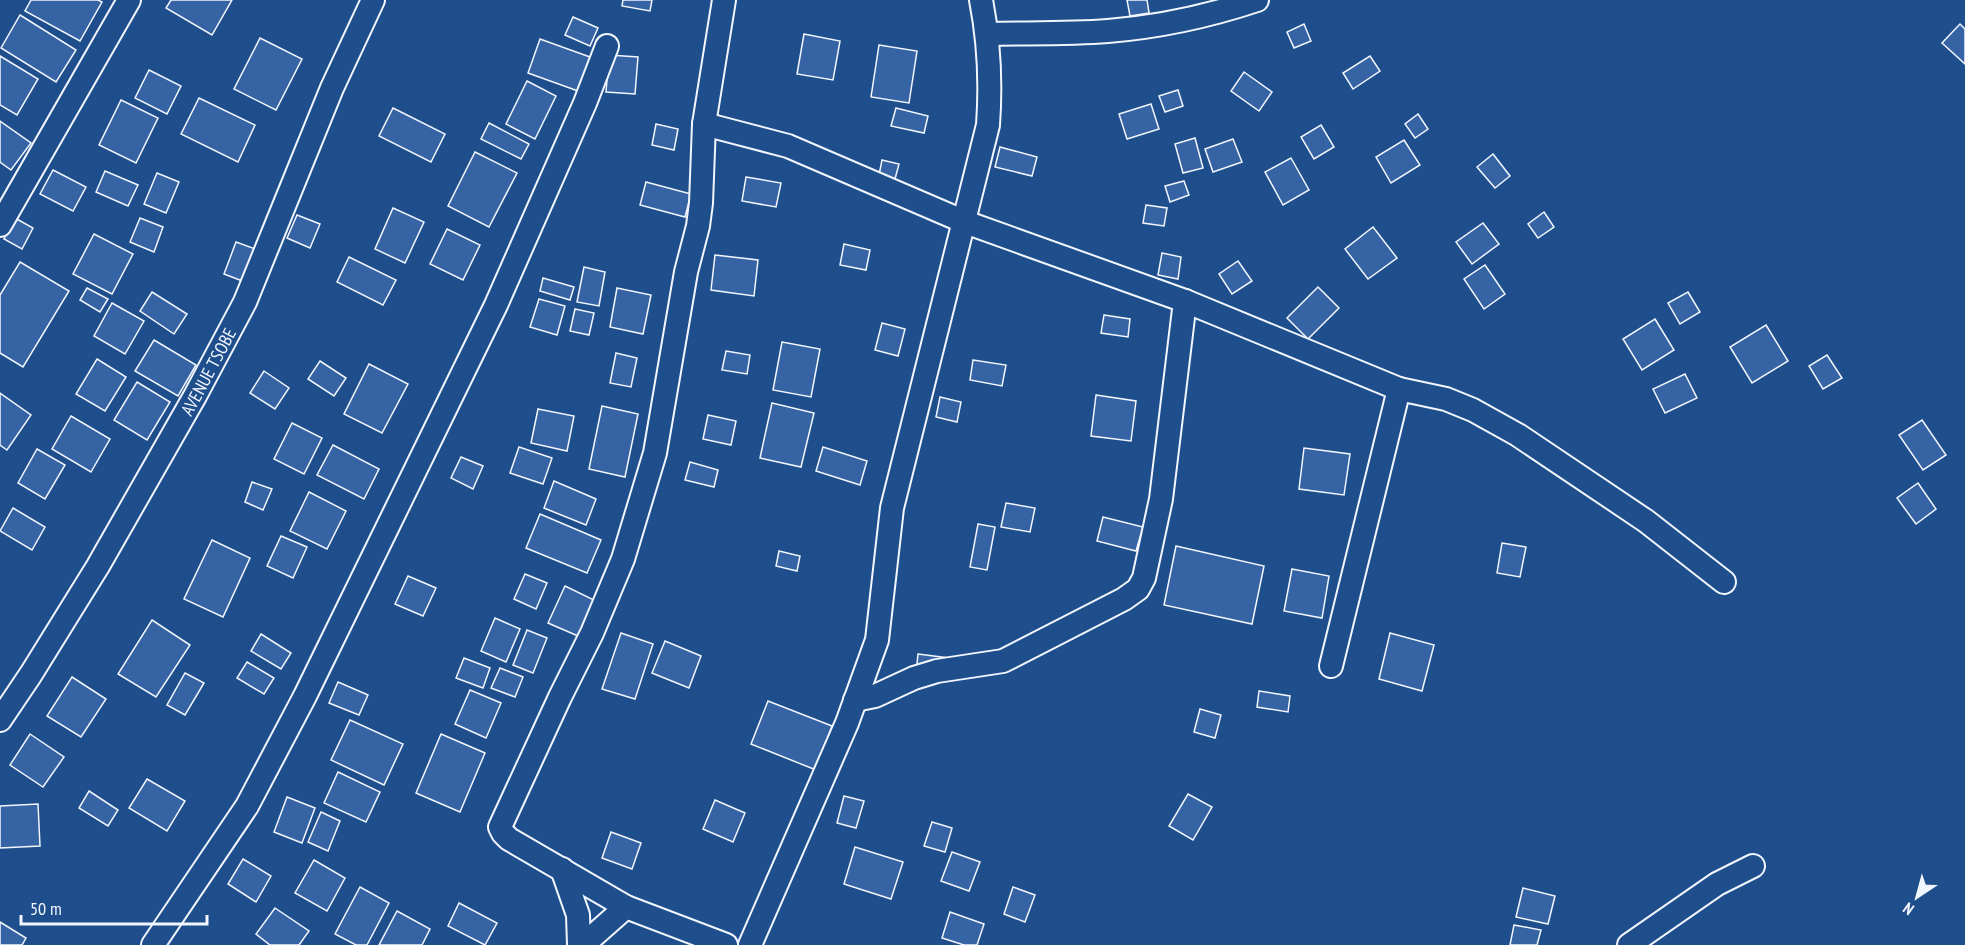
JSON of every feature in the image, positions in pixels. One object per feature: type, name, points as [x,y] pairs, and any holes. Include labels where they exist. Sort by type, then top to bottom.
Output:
[{"type":"street","points":[[0,225],[129,0]]},
{"type":"street","name":"AVENUE TSOBE","points":[[0,720],[98,566],[195,396],[245,302],[332,88],[374,0]]},
{"type":"street","points":[[724,0],[704,124],[698,226],[686,272],[655,453],[623,559],[592,633],[500,826],[509,839],[626,907],[726,945]]},
{"type":"street","points":[[750,945],[842,734],[877,640],[892,508],[988,125],[990,98],[987,34],[981,0]]},
{"type":"street","points":[[987,34],[1106,31],[1148,26],[1232,8],[1257,0]]},
{"type":"street","points":[[153,945],[247,806],[304,696],[496,305],[585,103],[607,46]]},
{"type":"street","points":[[704,124],[788,146],[965,222],[1185,301],[1399,389],[1446,399],[1473,410],[1518,435],[1646,521],[1724,582]]},
{"type":"street","points":[[855,700],[875,696],[914,678],[937,671],[1003,661],[1124,599],[1138,589],[1144,578],[1161,499],[1185,301]]},
{"type":"street","points":[[1331,666],[1399,389]]},
{"type":"street","points":[[1629,945],[1716,884],[1753,866]]},
{"type":"street","points":[[562,869],[578,915],[581,945]]},
{"type":"street","points":[[581,945],[626,907]]},
{"type":"building","points":[[31,0],[98,0],[102,2],[80,41],[25,11]]},
{"type":"building","points":[[171,0],[232,0],[212,35],[166,8]]},
{"type":"building","points":[[623,0],[652,0],[650,11],[622,6]]},
{"type":"building","points":[[1127,0],[1147,0],[1149,13],[1130,16]]},
{"type":"building","points":[[20,15],[76,50],[56,82],[1,48]]},
{"type":"building","points":[[573,17],[598,28],[590,46],[565,35]]},
{"type":"building","points":[[1304,24],[1311,41],[1294,48],[1287,32]]},
{"type":"building","points":[[1960,24],[1965,29],[1965,64],[1942,43]]},
{"type":"building","points":[[804,34],[840,41],[833,80],[797,74]]},
{"type":"building","points":[[260,38],[302,59],[276,110],[234,89]]},
{"type":"building","points":[[540,39],[590,57],[578,91],[528,73]]},
{"type":"building","points":[[879,45],[917,51],[909,103],[871,97]]},
{"type":"building","points":[[609,55],[638,57],[635,94],[606,92]]},
{"type":"building","points":[[0,56],[38,79],[17,115],[0,105]]},
{"type":"building","points":[[1370,56],[1380,71],[1353,89],[1343,73]]},
{"type":"building","points":[[149,70],[181,86],[167,114],[135,98]]},
{"type":"building","points":[[1244,72],[1272,92],[1259,111],[1231,91]]},
{"type":"building","points":[[527,81],[556,96],[535,139],[506,124]]},
{"type":"building","points":[[1178,90],[1183,106],[1165,112],[1159,96]]},
{"type":"building","points":[[199,98],[255,125],[238,162],[181,134]]},
{"type":"building","points":[[121,100],[158,118],[136,163],[99,145]]},
{"type":"building","points":[[1151,104],[1159,129],[1127,139],[1119,114]]},
{"type":"building","points":[[393,108],[445,134],[431,162],[379,136]]},
{"type":"building","points":[[896,108],[928,116],[924,133],[891,126]]},
{"type":"building","points":[[1418,114],[1428,129],[1415,138],[1405,124]]},
{"type":"building","points":[[0,121],[31,143],[11,170],[0,162]]},
{"type":"building","points":[[489,123],[529,144],[521,159],[481,139]]},
{"type":"building","points":[[656,124],[678,129],[674,150],[652,145]]},
{"type":"building","points":[[1321,125],[1334,147],[1314,159],[1301,137]]},
{"type":"building","points":[[1195,138],[1203,168],[1183,173],[1175,144]]},
{"type":"building","points":[[1233,139],[1242,162],[1213,172],[1205,149]]},
{"type":"building","points":[[1404,140],[1420,165],[1391,183],[1376,157]]},
{"type":"building","points":[[1000,147],[1037,157],[1032,176],[995,167]]},
{"type":"building","points":[[475,152],[517,173],[489,227],[448,206]]},
{"type":"building","points":[[1493,154],[1510,176],[1495,188],[1477,167]]},
{"type":"building","points":[[1291,158],[1309,190],[1283,205],[1265,172]]},
{"type":"building","points":[[882,160],[899,164],[895,179],[879,175]]},
{"type":"building","points":[[53,170],[86,187],[73,211],[40,194]]},
{"type":"building","points":[[105,171],[138,185],[128,206],[96,192]]},
{"type":"building","points":[[157,173],[179,182],[166,213],[144,204]]},
{"type":"building","points":[[746,177],[781,183],[776,207],[742,201]]},
{"type":"building","points":[[1184,181],[1189,195],[1170,202],[1165,186]]},
{"type":"building","points":[[646,182],[691,194],[685,217],[640,205]]},
{"type":"building","points":[[1146,205],[1167,208],[1164,226],[1143,223]]},
{"type":"building","points":[[393,208],[424,222],[405,263],[375,249]]},
{"type":"building","points":[[1544,212],[1554,227],[1538,238],[1528,224]]},
{"type":"building","points":[[297,215],[320,224],[310,248],[287,238]]},
{"type":"building","points":[[15,218],[33,228],[22,249],[4,239]]},
{"type":"building","points":[[140,218],[163,227],[154,252],[130,242]]},
{"type":"building","points":[[1483,223],[1499,244],[1472,264],[1456,242]]},
{"type":"building","points":[[1373,227],[1397,258],[1368,279],[1345,249]]},
{"type":"building","points":[[447,229],[480,245],[463,280],[430,264]]},
{"type":"building","points":[[94,234],[133,254],[112,294],[73,274]]},
{"type":"building","points":[[236,242],[258,250],[245,282],[224,274]]},
{"type":"building","points":[[844,244],[870,250],[866,270],[840,265]]},
{"type":"building","points":[[1162,253],[1181,257],[1178,279],[1158,275]]},
{"type":"building","points":[[715,255],[758,260],[754,296],[711,290]]},
{"type":"building","points":[[349,257],[396,280],[383,305],[337,282]]},
{"type":"building","points":[[1238,261],[1252,281],[1232,294],[1219,274]]},
{"type":"building","points":[[20,262],[69,291],[23,367],[0,353],[0,295]]},
{"type":"building","points":[[1485,265],[1505,294],[1484,309],[1464,279]]},
{"type":"building","points":[[584,267],[605,272],[599,306],[577,302]]},
{"type":"building","points":[[543,278],[574,287],[570,300],[540,291]]},
{"type":"building","points":[[1318,287],[1339,308],[1308,339],[1287,318]]},
{"type":"building","points":[[87,288],[108,299],[100,312],[80,300]]},
{"type":"building","points":[[617,288],[651,295],[643,334],[610,327]]},
{"type":"building","points":[[152,292],[187,314],[174,334],[140,311]]},
{"type":"building","points":[[1688,292],[1700,312],[1680,324],[1668,303]]},
{"type":"building","points":[[539,299],[565,306],[557,335],[530,327]]},
{"type":"building","points":[[112,303],[144,321],[125,354],[94,336]]},
{"type":"building","points":[[575,309],[594,313],[589,335],[570,331]]},
{"type":"building","points":[[1104,315],[1130,319],[1128,337],[1101,333]]},
{"type":"building","points":[[1655,319],[1674,350],[1642,370],[1623,339]]},
{"type":"building","points":[[882,323],[905,329],[898,356],[875,350]]},
{"type":"building","points":[[1766,325],[1788,361],[1752,383],[1730,347]]},
{"type":"building","points":[[154,340],[196,365],[178,396],[135,371]]},
{"type":"building","points":[[782,342],[820,349],[811,397],[773,390]]},
{"type":"building","points":[[726,351],[750,355],[747,374],[722,370]]},
{"type":"building","points":[[616,353],[637,358],[631,387],[610,383]]},
{"type":"building","points":[[1827,355],[1842,378],[1823,389],[1809,366]]},
{"type":"building","points":[[97,359],[126,377],[105,411],[76,394]]},
{"type":"building","points":[[973,360],[1006,365],[1002,386],[970,380]]},
{"type":"building","points":[[320,361],[346,378],[334,396],[308,379]]},
{"type":"building","points":[[369,364],[408,384],[382,433],[344,414]]},
{"type":"building","points":[[264,371],[289,388],[275,409],[250,393]]},
{"type":"building","points":[[1685,374],[1697,398],[1665,413],[1653,389]]},
{"type":"building","points":[[137,382],[170,402],[147,440],[114,420]]},
{"type":"building","points":[[0,393],[31,415],[7,450],[0,445]]},
{"type":"building","points":[[1096,395],[1136,401],[1131,441],[1091,436]]},
{"type":"building","points":[[940,397],[961,402],[957,422],[936,417]]},
{"type":"building","points":[[772,403],[814,413],[801,467],[760,458]]},
{"type":"building","points":[[602,406],[638,414],[625,477],[589,469]]},
{"type":"building","points":[[538,409],[574,416],[567,451],[531,443]]},
{"type":"building","points":[[708,415],[736,421],[731,445],[703,439]]},
{"type":"building","points":[[71,416],[110,439],[91,472],[52,449]]},
{"type":"building","points":[[1922,420],[1946,455],[1923,470],[1899,435]]},
{"type":"building","points":[[292,423],[322,438],[304,474],[274,459]]},
{"type":"building","points":[[333,445],[379,469],[364,499],[317,475]]},
{"type":"building","points":[[519,447],[552,458],[543,484],[510,473]]},
{"type":"building","points":[[823,447],[867,461],[860,485],[816,471]]},
{"type":"building","points":[[1304,448],[1350,454],[1344,495],[1299,489]]},
{"type":"building","points":[[37,449],[65,465],[45,499],[18,483]]},
{"type":"building","points":[[461,457],[483,466],[473,489],[451,478]]},
{"type":"building","points":[[690,462],[718,470],[714,487],[685,480]]},
{"type":"building","points":[[554,481],[596,499],[586,525],[544,508]]},
{"type":"building","points":[[252,482],[272,489],[263,510],[245,502]]},
{"type":"building","points":[[1918,483],[1936,509],[1916,524],[1897,498]]},
{"type":"building","points":[[309,492],[346,511],[327,549],[290,531]]},
{"type":"building","points":[[1006,503],[1035,508],[1030,532],[1001,527]]},
{"type":"building","points":[[13,508],[45,527],[32,550],[0,531]]},
{"type":"building","points":[[540,514],[601,540],[587,573],[526,548]]},
{"type":"building","points":[[1103,517],[1143,527],[1136,551],[1097,541]]},
{"type":"building","points":[[978,524],[995,527],[987,570],[970,567]]},
{"type":"building","points":[[281,536],[307,547],[293,578],[267,566]]},
{"type":"building","points":[[212,540],[250,558],[223,617],[184,599]]},
{"type":"building","points":[[1502,543],[1526,547],[1520,577],[1497,573]]},
{"type":"building","points":[[1176,546],[1264,566],[1252,624],[1164,605]]},
{"type":"building","points":[[779,551],[800,556],[797,571],[776,566]]},
{"type":"building","points":[[1292,569],[1329,576],[1322,618],[1284,611]]},
{"type":"building","points":[[525,574],[547,583],[536,609],[514,599]]},
{"type":"building","points":[[408,576],[436,588],[423,616],[395,604]]},
{"type":"building","points":[[565,586],[594,600],[578,636],[548,623]]},
{"type":"building","points":[[495,618],[520,629],[506,662],[481,651]]},
{"type":"building","points":[[152,620],[190,645],[156,697],[118,674]]},
{"type":"building","points":[[527,630],[547,638],[533,673],[513,665]]},
{"type":"building","points":[[621,633],[653,644],[635,699],[602,689]]},
{"type":"building","points":[[1390,633],[1434,645],[1422,691],[1379,679]]},
{"type":"building","points":[[261,634],[291,653],[281,669],[251,651]]},
{"type":"building","points":[[665,641],[701,656],[689,688],[652,673]]},
{"type":"building","points":[[918,654],[949,658],[946,677],[916,673]]},
{"type":"building","points":[[464,658],[490,668],[483,688],[456,678]]},
{"type":"building","points":[[247,662],[274,678],[264,694],[237,678]]},
{"type":"building","points":[[500,668],[523,677],[515,697],[491,688]]},
{"type":"building","points":[[185,673],[204,683],[185,715],[167,705]]},
{"type":"building","points":[[72,677],[106,699],[81,737],[47,716]]},
{"type":"building","points":[[338,682],[368,695],[359,715],[329,703]]},
{"type":"building","points":[[470,690],[501,703],[486,738],[455,724]]},
{"type":"building","points":[[1259,691],[1290,696],[1288,712],[1257,707]]},
{"type":"building","points":[[768,701],[832,726],[816,770],[751,744]]},
{"type":"building","points":[[1200,709],[1221,715],[1215,738],[1194,732]]},
{"type":"building","points":[[350,720],[403,744],[384,785],[331,760]]},
{"type":"building","points":[[30,734],[64,757],[43,787],[10,765]]},
{"type":"building","points":[[441,734],[485,753],[460,812],[416,793]]},
{"type":"building","points":[[338,772],[380,792],[366,822],[324,803]]},
{"type":"building","points":[[147,779],[185,801],[167,831],[129,808]]},
{"type":"building","points":[[89,791],[118,810],[108,826],[79,808]]},
{"type":"building","points":[[1188,794],[1212,807],[1193,840],[1169,826]]},
{"type":"building","points":[[844,796],[864,801],[856,828],[837,823]]},
{"type":"building","points":[[287,797],[315,808],[302,843],[274,832]]},
{"type":"building","points":[[715,800],[745,813],[733,842],[703,829]]},
{"type":"building","points":[[38,804],[40,846],[0,848],[0,806]]},
{"type":"building","points":[[321,812],[340,821],[328,851],[308,842]]},
{"type":"building","points":[[932,822],[952,828],[945,852],[924,846]]},
{"type":"building","points":[[611,832],[641,843],[632,869],[602,858]]},
{"type":"building","points":[[855,847],[903,862],[891,899],[844,884]]},
{"type":"building","points":[[952,852],[980,862],[969,891],[941,881]]},
{"type":"building","points":[[243,859],[271,876],[256,902],[228,884]]},
{"type":"building","points":[[314,860],[345,878],[327,911],[295,893]]},
{"type":"building","points":[[360,887],[389,903],[367,945],[356,945],[335,934]]},
{"type":"building","points":[[1013,887],[1035,895],[1025,922],[1004,914]]},
{"type":"building","points":[[1523,888],[1555,896],[1548,924],[1516,917]]},
{"type":"building","points":[[459,903],[497,923],[485,945],[448,926]]},
{"type":"building","points":[[275,908],[309,931],[299,945],[270,945],[256,934]]},
{"type":"building","points":[[397,911],[430,929],[422,945],[379,945]]},
{"type":"building","points":[[950,912],[984,924],[977,945],[964,945],[942,938]]},
{"type":"building","points":[[0,922],[26,938],[22,945],[0,945]]},
{"type":"building","points":[[1514,925],[1541,930],[1537,945],[1510,945]]}]
